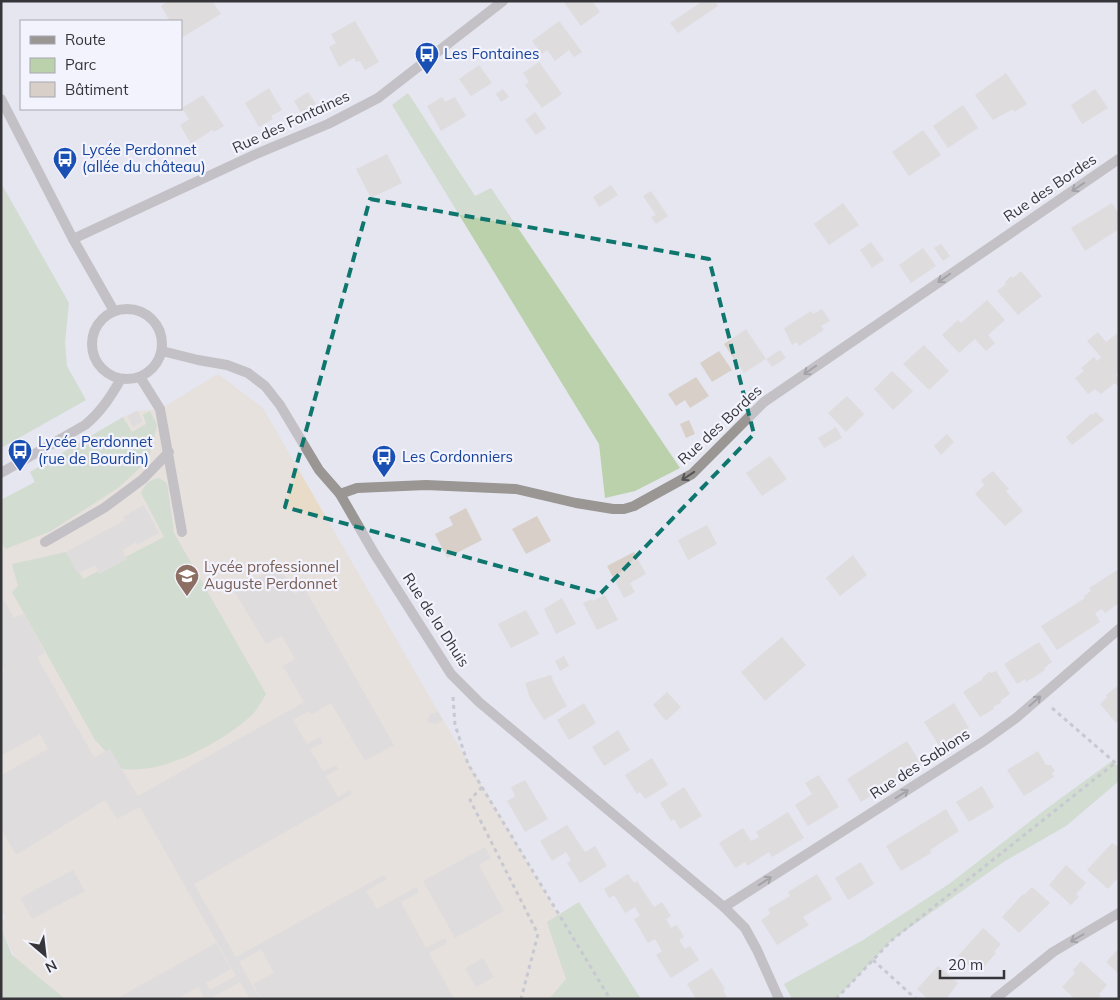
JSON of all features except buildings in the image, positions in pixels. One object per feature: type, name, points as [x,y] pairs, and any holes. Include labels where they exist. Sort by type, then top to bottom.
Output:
[{"type":"street","name":"Rue des Fontaines","points":[[73,239],[328,124],[378,98],[503,1]]},
{"type":"street","points":[[1,99],[73,239],[114,311]]},
{"type":"street","name":"Rue des Bordes","points":[[340,494],[357,488],[446,486],[516,489],[576,503],[613,509],[624,509],[634,506],[692,474],[764,402],[1119,159]]},
{"type":"street","points":[[125,308],[136,309],[146,313],[160,329],[162,351],[158,362],[150,371],[140,377],[120,379],[110,375],[101,368],[95,358],[92,336],[97,325],[104,317],[114,311],[125,308]]},
{"type":"street","name":"Rue de la Dhuis","points":[[162,351],[227,365],[248,373],[256,378],[274,396],[311,458],[340,494],[374,552],[451,674],[479,702],[724,907],[745,928],[779,999]]},
{"type":"street","points":[[140,377],[160,410],[182,532]]},
{"type":"street","points":[[1,473],[85,425],[96,416],[120,379]]},
{"type":"street","points":[[45,542],[104,508],[143,479],[169,452]]},
{"type":"street","name":"Rue des Sablons","points":[[724,907],[984,741],[1016,718],[1119,629]]},
{"type":"street","points":[[995,999],[1053,952],[1119,913]]},
{"type":"path","points":[[451,674],[455,725],[468,764],[610,999]]},
{"type":"path","points":[[1040,697],[1119,766]]},
{"type":"path","points":[[836,999],[892,940],[1115,763]]},
{"type":"path","points":[[482,787],[470,800],[538,934],[521,999]]},
{"type":"path","points":[[873,960],[916,999]]},
{"type":"highlighted area","points":[[370,199],[709,259],[754,434],[600,594],[285,507]]},
{"type":"shaded area","name":"Lycée professionnel Auguste Perdonnet","points":[[218,374],[263,408],[428,694],[608,999],[29,999],[13,954],[1,928],[1,921],[6,918],[1,910],[1,500],[35,482],[30,472],[123,417],[137,411],[160,409]]},
{"type":"green space","points":[[408,93],[475,196],[491,188],[680,468],[635,491],[605,498],[599,444],[392,105]]},
{"type":"green space","points":[[1,183],[69,303],[65,343],[67,366],[86,400],[1,448]]},
{"type":"green space","points":[[150,411],[157,425],[150,454],[142,466],[118,488],[51,531],[6,549],[1,543],[1,500],[35,482],[30,472],[123,417],[132,432],[146,424],[143,414]]},
{"type":"green space","points":[[159,478],[167,483],[174,533],[266,694],[253,714],[230,732],[201,750],[155,767],[122,769],[95,740],[12,592],[18,586],[12,564],[66,552],[83,579],[164,537],[141,493],[148,483]]},
{"type":"green space","points":[[1112,761],[1119,767],[1119,781],[1066,826],[1005,861],[892,940],[836,999],[792,999],[784,984],[863,940],[949,884]]},
{"type":"green space","points":[[579,902],[641,999],[549,999],[566,979],[547,922]]},
{"type":"green space","points":[[1,928],[12,955],[65,999],[1,999]]},
{"type":"place","name":"Les Fontaines","points":[[427,75]]},
{"type":"place","name":"Lycée Perdonnet (allée du château)","points":[[65,180]]},
{"type":"place","name":"Lycée Perdonnet (rue de Bourdin)","points":[[20,472]]},
{"type":"place","name":"Les Cordonniers","points":[[384,478]]},
{"type":"place","name":"Lycée professionnel Auguste Perdonnet","points":[[187,597]]}]
